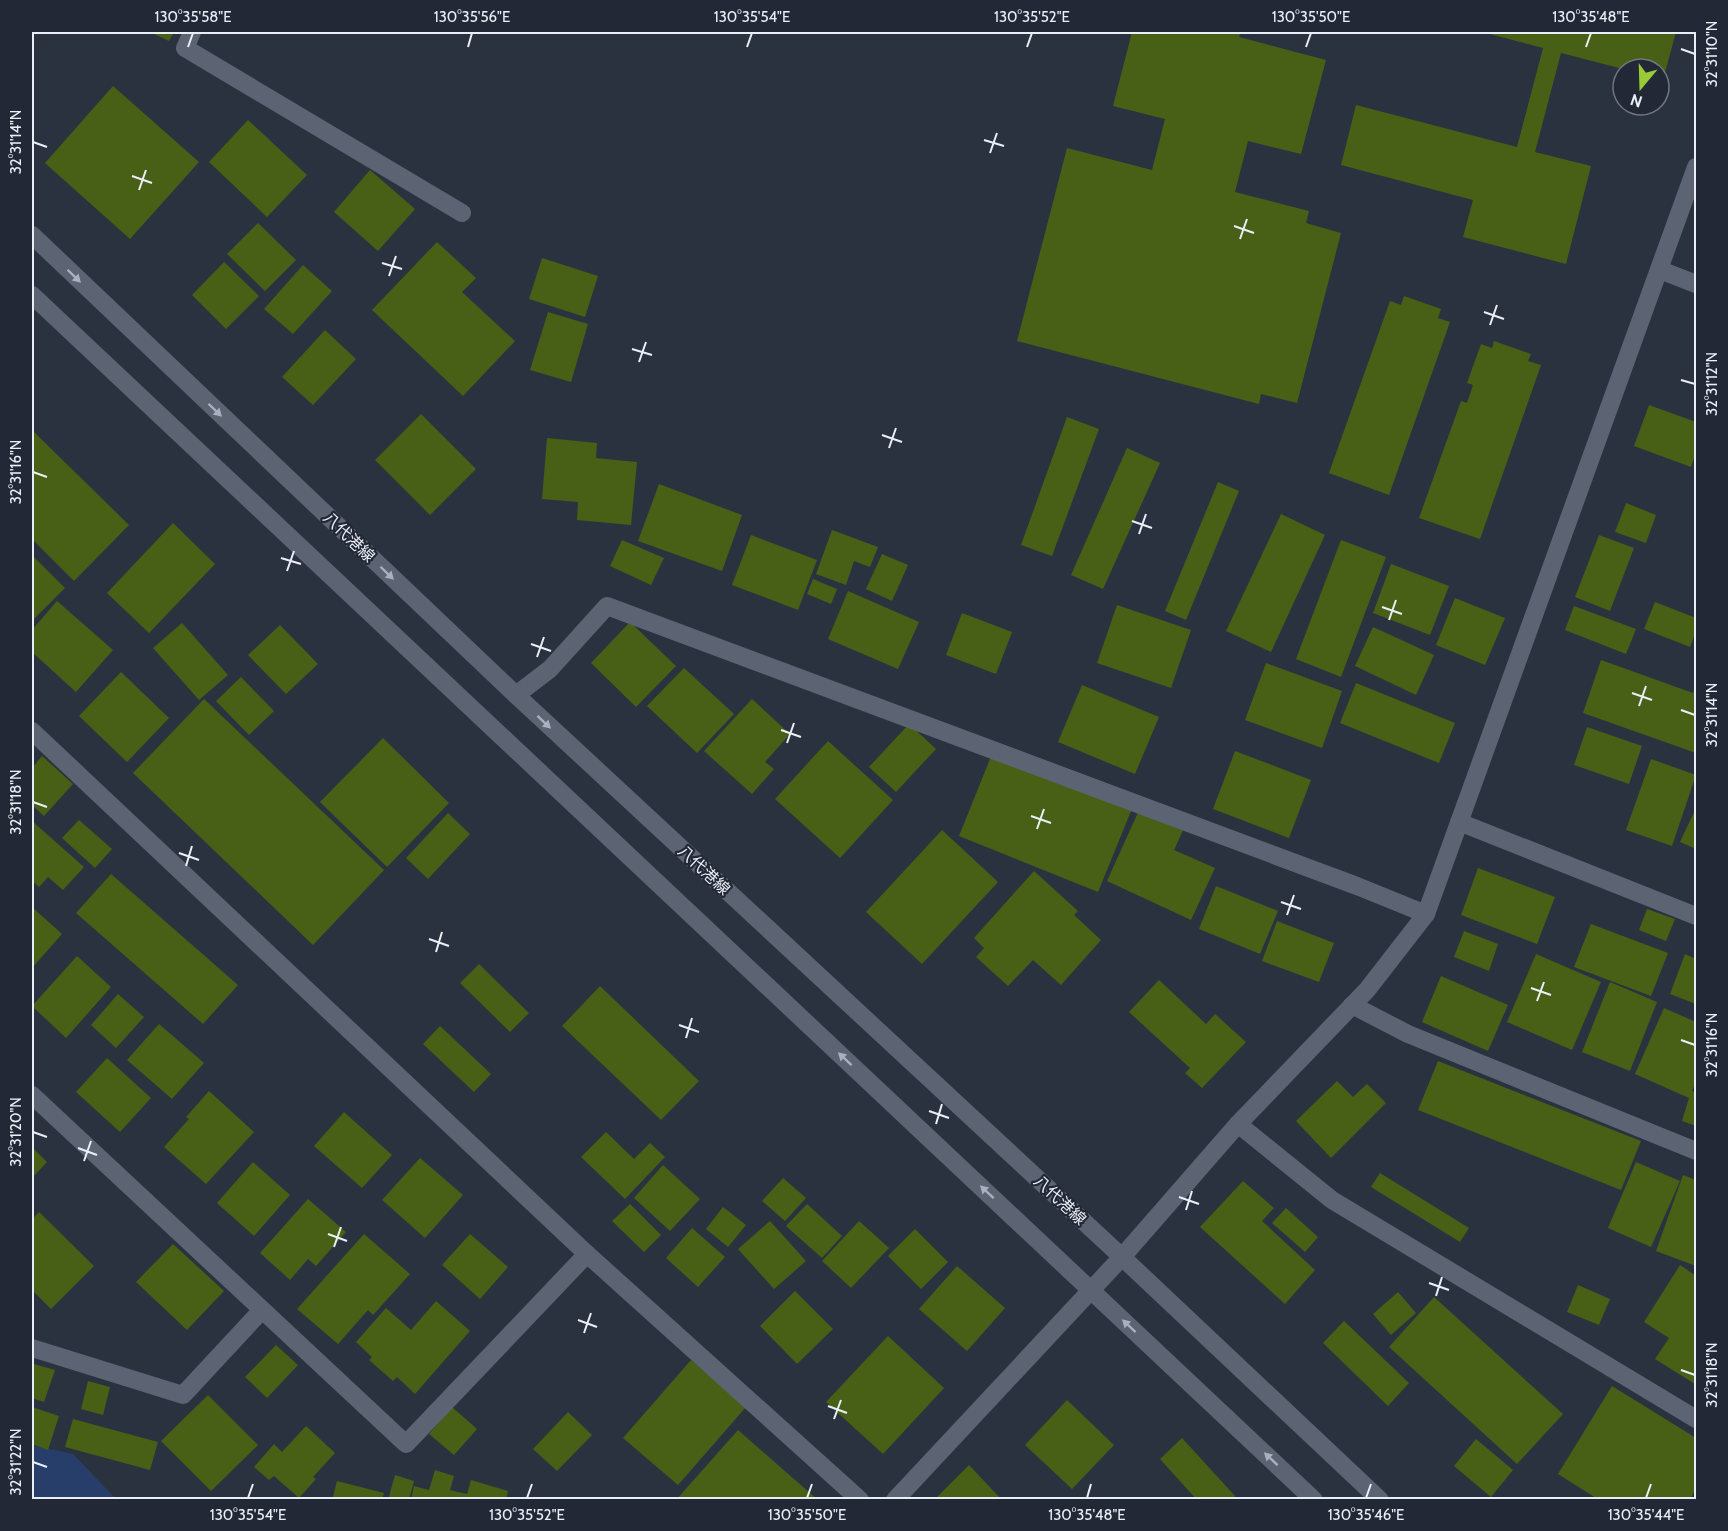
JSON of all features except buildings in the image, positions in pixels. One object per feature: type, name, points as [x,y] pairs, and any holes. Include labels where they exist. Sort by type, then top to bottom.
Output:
[{"type":"street","points":[[192,32],[185,48],[462,213]]},
{"type":"street","points":[[895,1500],[1122,1257],[1238,1124],[1367,990],[1426,914],[1696,167]]},
{"type":"street","name":"八代港線","points":[[32,236],[516,695],[1122,1257],[1380,1500]]},
{"type":"street","points":[[1660,270],[1696,284]]},
{"type":"street","points":[[32,295],[1314,1500]]},
{"type":"street","points":[[516,695],[550,669],[607,606],[1357,886],[1426,914]]},
{"type":"street","points":[[32,731],[587,1254],[860,1500]]},
{"type":"street","points":[[1459,822],[1696,916]]},
{"type":"street","points":[[1352,1005],[1408,1034],[1696,1151]]},
{"type":"street","points":[[32,1095],[406,1444],[587,1254]]},
{"type":"street","points":[[1238,1124],[1332,1200],[1696,1419]]},
{"type":"street","points":[[32,1348],[183,1395],[262,1310]]},
{"type":"shaded area","points":[[32,1445],[73,1454],[116,1499],[32,1500]]}]
